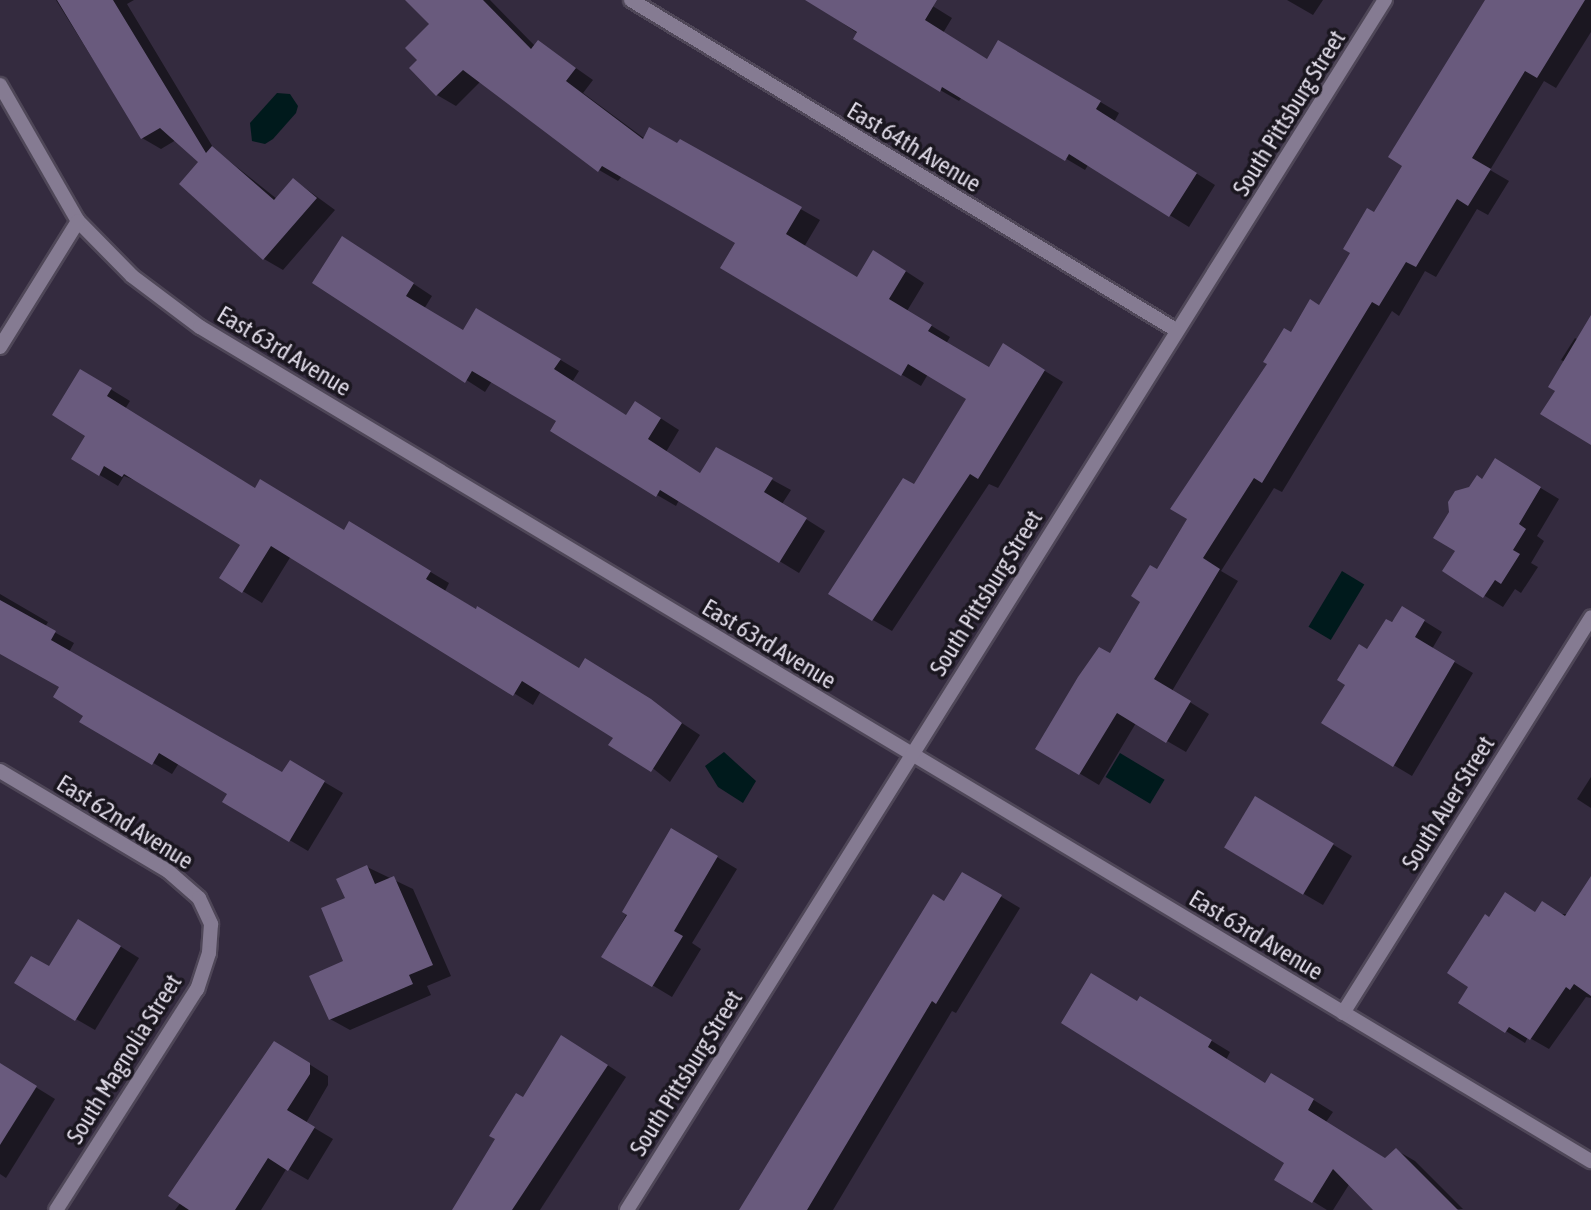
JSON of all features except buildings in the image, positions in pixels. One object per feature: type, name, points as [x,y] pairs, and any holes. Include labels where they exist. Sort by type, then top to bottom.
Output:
[{"type":"street","name":"East 64th Avenue","points":[[631,0],[1176,330]]},
{"type":"street","name":"South Pittsburg Street","points":[[627,1210],[1385,0]]},
{"type":"street","name":"East 63rd Avenue","points":[[0,85],[78,220],[132,276],[200,327],[911,757],[1591,1161]]},
{"type":"street","points":[[0,347],[78,220]]},
{"type":"street","name":"South Auer Street","points":[[1343,1013],[1591,617]]},
{"type":"street","name":"East 62nd Avenue","points":[[0,771],[168,871],[200,898],[211,924]]},
{"type":"street","name":"South Magnolia Street","points":[[56,1210],[197,989],[209,953],[211,924]]},
{"type":"shaded area","points":[[277,93],[290,94],[298,106],[296,113],[273,139],[265,144],[252,141],[250,123]]},
{"type":"shaded area","points":[[1342,571],[1364,584],[1331,640],[1309,627]]},
{"type":"shaded area","points":[[724,752],[756,781],[743,803],[718,787],[705,766]]},
{"type":"shaded area","points":[[1120,753],[1165,780],[1150,804],[1106,777]]}]
